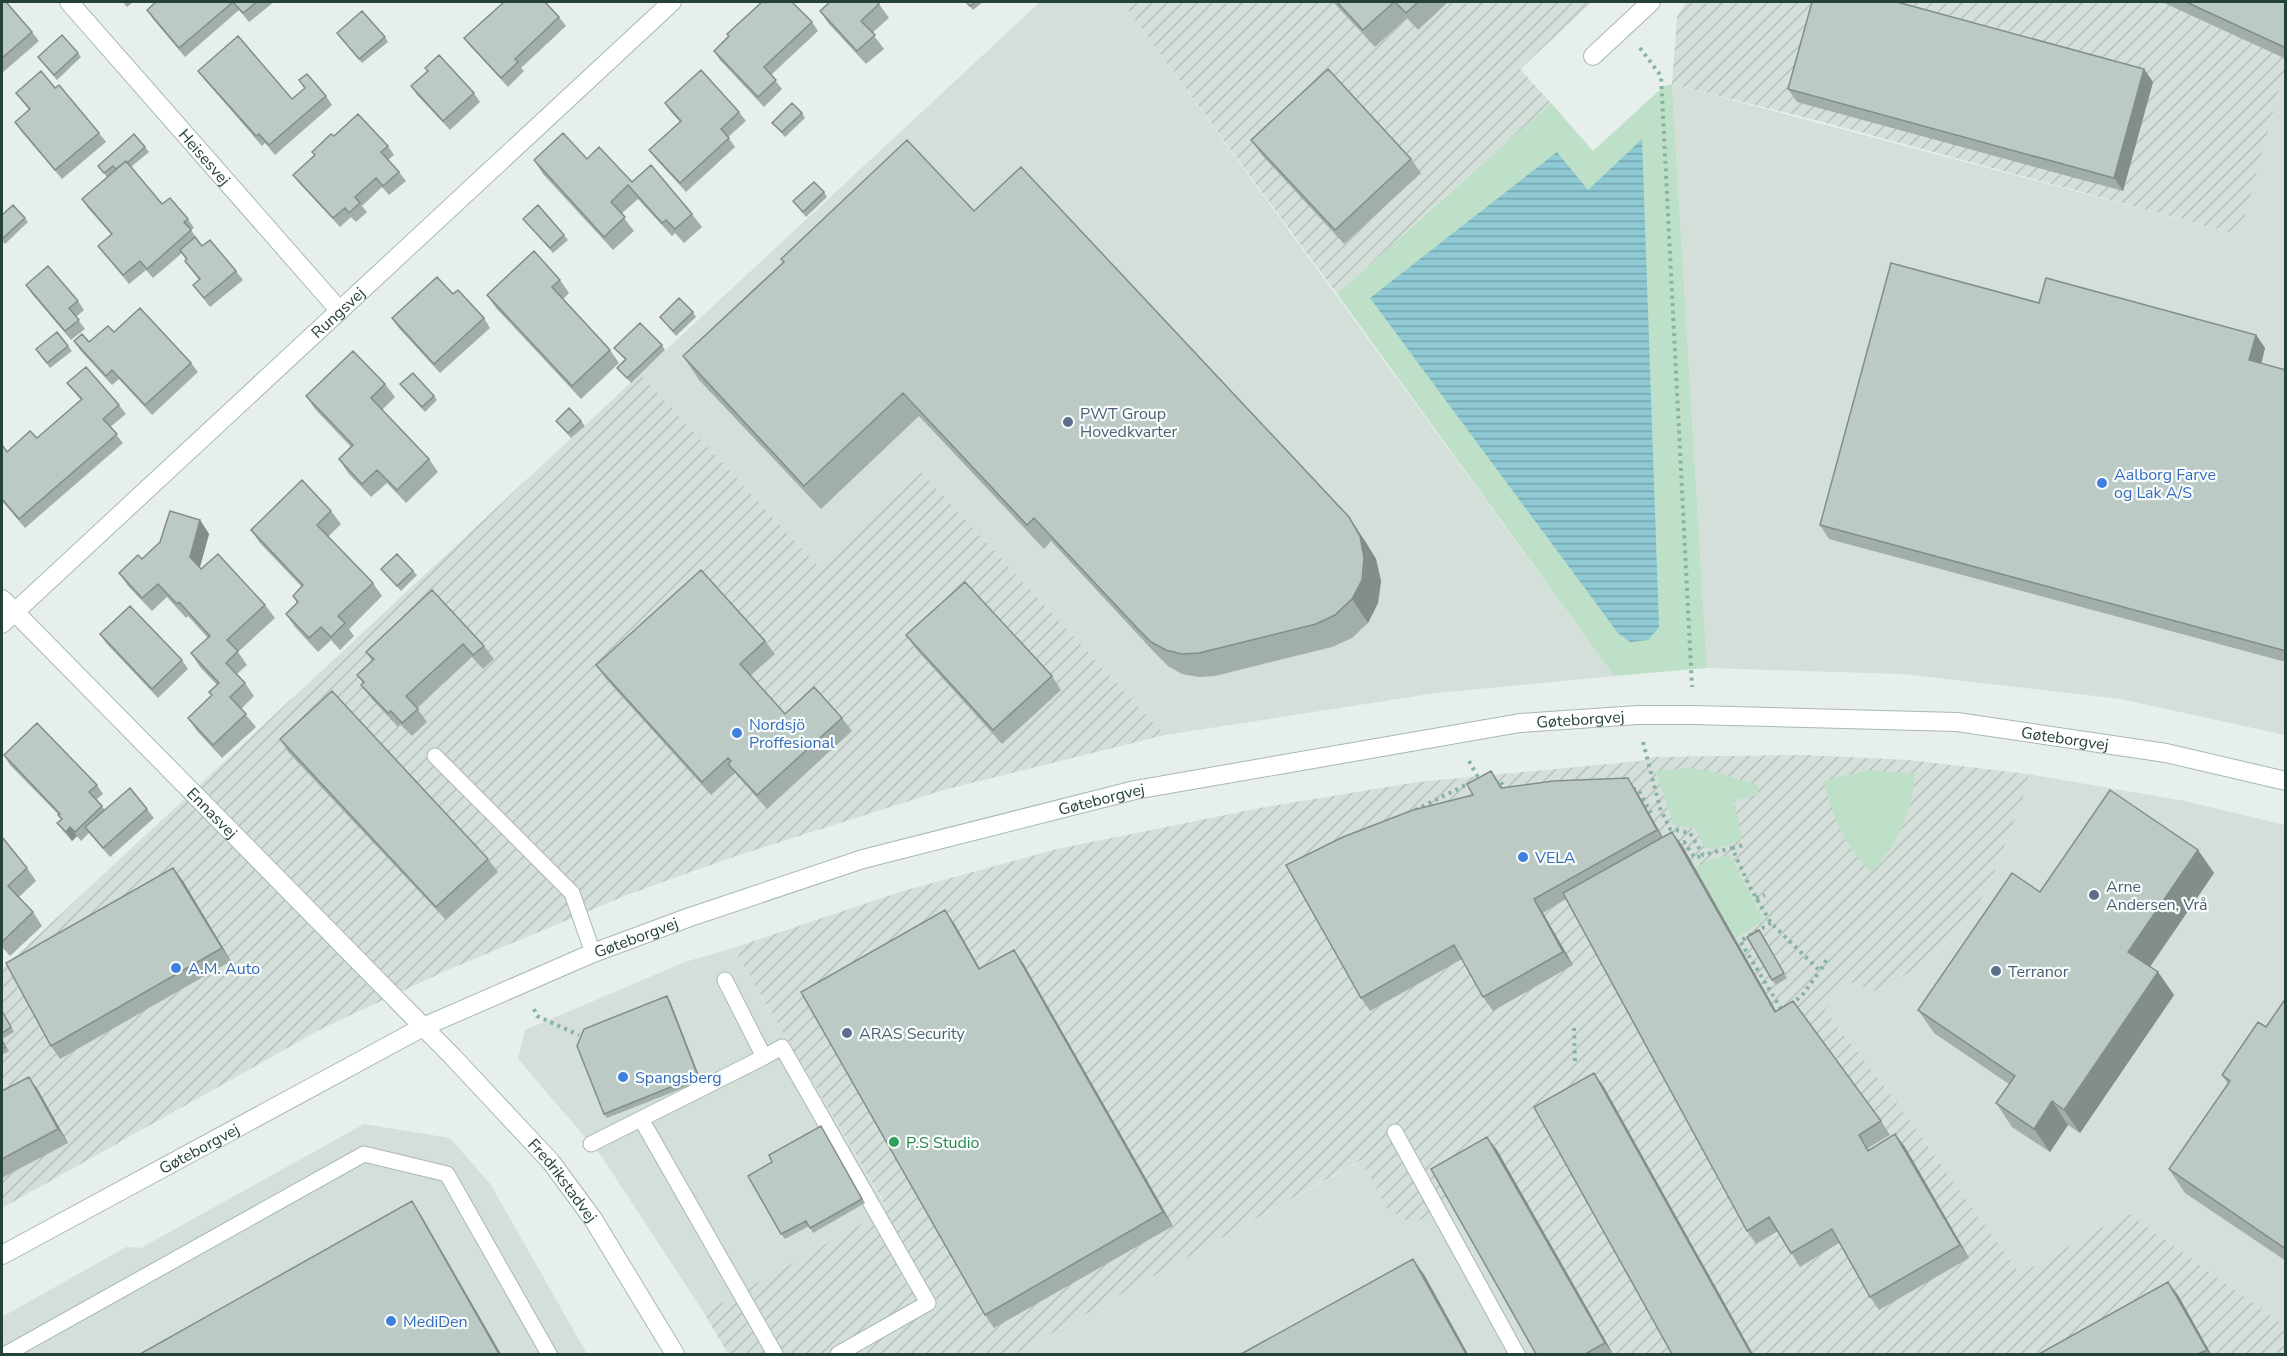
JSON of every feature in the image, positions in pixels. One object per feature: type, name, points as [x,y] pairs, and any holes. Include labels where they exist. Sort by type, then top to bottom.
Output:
[{"type":"street","name":"Heisesvej","points":[[69,2],[340,311]]},
{"type":"street","points":[[1593,56],[1651,2]]},
{"type":"street","name":"Rungsvej","points":[[6,612],[340,311],[667,3]]},
{"type":"street","name":"Ennasvej","points":[[6,612],[423,1027]]},
{"type":"street","name":"Gøteborgvej","points":[[2,1256],[423,1027],[593,953],[690,917],[862,859],[1135,790],[1520,723],[1638,715],[1957,722],[2166,753],[2286,781]]},
{"type":"street","name":"Fredrikstadvej","points":[[423,1027],[551,1162],[593,1220],[675,1354]]},
{"type":"lane","points":[[435,756],[572,893],[593,953]]},
{"type":"lane","points":[[725,980],[764,1057]]},
{"type":"lane","points":[[591,1144],[782,1047],[928,1303],[838,1354]]},
{"type":"lane","points":[[641,1119],[775,1354]]},
{"type":"lane","points":[[1395,1132],[1517,1354]]},
{"type":"lane","points":[[6,1354],[364,1154],[447,1174],[549,1354]]},
{"type":"path","points":[[1624,27],[1660,76],[1693,715]]},
{"type":"path","points":[[1638,715],[1660,808],[1670,829],[1690,833],[1703,855]]},
{"type":"path","points":[[1411,812],[1479,779],[1482,784]]},
{"type":"path","points":[[1492,785],[1500,781],[1511,798]]},
{"type":"path","points":[[1628,790],[1638,789],[1650,813],[1660,808]]},
{"type":"path","points":[[1668,850],[1684,842],[1695,858],[1743,845]]},
{"type":"path","points":[[1732,848],[1771,923],[1820,971]]},
{"type":"path","points":[[1756,898],[1765,895]]},
{"type":"path","points":[[1771,923],[1740,941],[1783,1012],[1803,994],[1827,959]]},
{"type":"path","points":[[537,1016],[579,1035]]},
{"type":"path","points":[[1574,1028],[1575,1063]]},
{"type":"shaded area","points":[[1040,2],[1122,2],[1614,676],[1437,693],[1165,735],[921,472],[818,566],[640,374]]},
{"type":"shaded area","points":[[1122,2],[1592,2],[1520,69],[1551,103],[1337,294]]},
{"type":"shaded area","points":[[1686,2],[2285,2],[2285,68],[2240,235],[1823,122],[1672,84],[1677,17]]},
{"type":"shaded area","points":[[2285,68],[2285,735],[2121,699],[1903,674],[1707,668],[1672,84],[2240,235]]},
{"type":"shaded area","points":[[640,374],[818,566],[921,472],[1165,735],[947,789],[727,859],[627,895],[450,969],[325,1027],[2,1208],[2,969]]},
{"type":"shaded area","points":[[1804,755],[1909,760],[2028,774],[2029,782],[1991,881],[1977,907],[1962,927],[1922,964],[1898,980],[1874,991],[1845,980],[1825,1011],[1889,1092],[2020,1274],[2128,1213],[2285,1326],[2286,1354],[1538,1354],[1451,1203],[1413,1224],[1389,1211],[1361,1160],[1015,1354],[728,1354],[704,1313],[888,1209],[733,948],[903,891],[1057,849],[1260,808],[1418,782],[1640,761],[1652,757]]},
{"type":"shaded area","points":[[2028,774],[2185,801],[2285,825],[2285,1326],[2128,1213],[2020,1274],[1889,1092],[1825,1011],[1845,980],[1874,991],[1898,980],[1922,964],[1962,927],[1977,907],[1991,881],[2029,782]]},
{"type":"shaded area","points":[[733,948],[888,1210],[704,1313],[602,1157],[518,1059],[525,1030],[685,962]]},
{"type":"shaded area","points":[[364,1124],[450,1138],[491,1185],[587,1354],[2,1354],[2,1317],[126,1247],[141,1248]]},
{"type":"shaded area","points":[[1362,1160],[1413,1224],[1452,1203],[1538,1354],[1015,1354]]},
{"type":"green space","points":[[1672,84],[1707,668],[1614,676],[1337,294],[1551,103],[1593,151],[1664,86]]},
{"type":"green space","points":[[1690,768],[1719,773],[1758,785],[1758,795],[1734,800],[1742,839],[1729,845],[1705,848],[1695,828],[1674,825],[1655,771]]},
{"type":"green space","points":[[1869,770],[1915,774],[1907,816],[1902,828],[1889,850],[1871,872],[1854,852],[1841,830],[1824,781]]},
{"type":"green space","points":[[1730,855],[1764,921],[1735,938],[1695,868],[1708,860]]},
{"type":"water","points":[[1642,139],[1659,627],[1648,640],[1630,642],[1618,633],[1370,298],[1557,152],[1588,190]]},
{"type":"building","points":[[2,2],[6,2],[32,32],[2,58]]},
{"type":"building","points":[[156,2],[233,2],[179,48],[147,10]]},
{"type":"building","points":[[233,2],[257,2],[243,13]]},
{"type":"building","points":[[504,2],[545,2],[559,17],[515,59],[518,62],[501,78],[464,38]]},
{"type":"building","points":[[762,2],[792,2],[812,22],[764,67],[776,80],[758,97],[714,51],[729,36],[727,34]]},
{"type":"building","points":[[830,2],[877,2],[879,4],[861,21],[875,35],[857,51],[820,11]]},
{"type":"building","points":[[1337,2],[1394,2],[1363,30]]},
{"type":"building","points":[[1395,2],[1418,2],[1406,13]]},
{"type":"building","points":[[1812,2],[1897,2],[2144,69],[2114,178],[1788,89]]},
{"type":"building","points":[[2186,2],[2286,2],[2286,48]]},
{"type":"building","points":[[362,11],[385,37],[359,59],[337,33]]},
{"type":"building","points":[[62,35],[78,53],[54,75],[38,57]]},
{"type":"building","points":[[238,36],[292,99],[305,88],[299,80],[307,74],[326,96],[269,145],[259,134],[256,136],[198,71]]},
{"type":"building","points":[[439,55],[474,93],[443,121],[411,86],[428,71],[425,68]]},
{"type":"building","points":[[1328,69],[1411,159],[1335,230],[1251,140]]},
{"type":"building","points":[[701,70],[739,112],[721,129],[729,138],[680,183],[649,150],[681,121],[665,103]]},
{"type":"building","points":[[41,71],[55,88],[59,85],[99,133],[55,170],[15,122],[30,109],[16,93]]},
{"type":"building","points":[[792,103],[802,113],[782,132],[772,123]]},
{"type":"building","points":[[358,114],[388,146],[381,152],[399,172],[383,186],[376,178],[355,197],[360,203],[349,213],[345,208],[333,218],[293,175],[315,155],[312,152],[331,134],[334,136]]},
{"type":"building","points":[[563,133],[587,159],[599,147],[632,182],[651,165],[692,214],[675,229],[666,220],[662,223],[628,185],[611,202],[625,217],[604,237],[534,160]]},
{"type":"building","points":[[134,134],[145,147],[127,163],[126,161],[116,169],[113,166],[104,173],[98,166]]},
{"type":"building","points":[[907,140],[974,211],[1021,167],[1349,517],[1360,536],[1364,558],[1362,580],[1352,599],[1335,615],[1316,624],[1199,653],[1182,654],[1166,650],[1151,642],[1139,630],[1034,518],[1027,525],[903,393],[804,486],[683,356],[784,262],[781,259]]},
{"type":"building","points":[[126,161],[162,204],[170,198],[188,219],[184,222],[191,230],[147,269],[140,261],[123,275],[98,246],[112,234],[82,199]]},
{"type":"building","points":[[814,182],[824,192],[803,212],[793,201]]},
{"type":"building","points":[[13,205],[25,218],[2,239],[2,215]]},
{"type":"building","points":[[538,205],[564,235],[550,248],[523,219]]},
{"type":"building","points":[[195,237],[202,246],[210,240],[236,271],[204,298],[193,285],[200,279],[185,261],[187,259],[180,250]]},
{"type":"building","points":[[534,251],[560,280],[552,287],[610,350],[572,386],[487,295]]},
{"type":"building","points":[[1891,263],[2039,303],[2046,278],[2256,335],[2249,360],[2286,370],[2286,651],[1820,525]]},
{"type":"building","points":[[48,266],[78,301],[69,308],[79,320],[65,331],[26,285]]},
{"type":"building","points":[[437,277],[453,294],[458,290],[484,318],[434,364],[392,318]]},
{"type":"building","points":[[679,298],[693,312],[673,331],[660,317]]},
{"type":"building","points":[[140,308],[191,363],[145,405],[112,370],[106,376],[74,341],[82,334],[89,342],[108,326],[114,332]]},
{"type":"building","points":[[640,323],[662,345],[627,378],[617,368],[626,359],[614,348]]},
{"type":"building","points":[[57,332],[68,346],[47,363],[36,349]]},
{"type":"building","points":[[353,351],[385,384],[371,398],[429,459],[397,490],[377,470],[362,484],[339,459],[353,445],[306,396]]},
{"type":"building","points":[[86,367],[119,405],[103,419],[117,434],[19,519],[2,499],[2,445],[7,452],[30,431],[37,438],[82,399],[67,383]]},
{"type":"building","points":[[413,373],[434,396],[422,407],[400,384]]},
{"type":"building","points":[[569,408],[581,421],[568,433],[556,421]]},
{"type":"building","points":[[302,480],[331,511],[317,525],[373,583],[338,616],[345,623],[331,637],[321,627],[309,638],[286,614],[298,602],[293,596],[303,585],[251,530]]},
{"type":"building","points":[[170,511],[200,520],[190,557],[201,569],[218,554],[265,605],[227,640],[238,651],[226,663],[245,683],[230,697],[246,714],[213,745],[188,718],[212,695],[209,692],[219,683],[191,653],[210,636],[179,602],[177,604],[158,584],[142,598],[119,573],[138,555],[142,559],[160,542]]},
{"type":"building","points":[[397,554],[413,571],[397,586],[381,569]]},
{"type":"building","points":[[701,570],[765,641],[740,664],[785,714],[814,687],[842,718],[757,795],[728,764],[731,761],[728,758],[702,782],[596,665]]},
{"type":"building","points":[[965,582],[1052,676],[993,730],[906,635]]},
{"type":"building","points":[[432,590],[484,646],[473,655],[463,644],[406,696],[418,709],[402,723],[391,711],[388,713],[361,685],[364,682],[357,675],[374,659],[366,652]]},
{"type":"building","points":[[130,606],[182,660],[152,689],[100,634]]},
{"type":"building","points":[[332,691],[488,859],[436,907],[280,739]]},
{"type":"building","points":[[37,723],[97,785],[89,792],[102,806],[75,832],[70,827],[66,832],[57,823],[62,819],[58,815],[60,814],[4,755]]},
{"type":"building","points":[[1491,771],[1501,788],[1553,781],[1628,778],[1657,830],[1534,899],[1563,952],[1483,997],[1454,945],[1361,998],[1286,865],[1343,837],[1413,810],[1473,795],[1467,784]]},
{"type":"building","points":[[130,788],[147,809],[103,848],[85,827]]},
{"type":"building","points":[[2110,790],[2198,850],[2128,952],[2158,972],[2064,1110],[2052,1101],[2034,1129],[1996,1103],[2015,1076],[1918,1010],[2012,873],[2040,892]]},
{"type":"building","points":[[1672,832],[1775,1012],[1793,1001],[1881,1121],[1859,1135],[1868,1151],[1895,1134],[1960,1245],[1870,1297],[1832,1229],[1791,1253],[1769,1217],[1747,1231],[1563,893]]},
{"type":"building","points":[[2,837],[27,868],[8,886],[33,912],[2,942]]},
{"type":"building","points":[[173,868],[222,948],[51,1046],[6,963]]},
{"type":"building","points":[[945,910],[979,969],[1014,950],[1163,1212],[985,1315],[801,992]]},
{"type":"building","points":[[1759,930],[1784,973],[1772,980],[1747,937]]},
{"type":"building","points":[[667,996],[698,1076],[604,1114],[577,1046],[584,1029]]},
{"type":"building","points":[[2286,998],[2286,1249],[2169,1169],[2230,1081],[2222,1075],[2258,1022],[2266,1027]]},
{"type":"building","points":[[2,1011],[11,1027],[2,1033]]},
{"type":"building","points":[[1594,1073],[1751,1354],[1672,1354],[1534,1107]]},
{"type":"building","points":[[29,1077],[58,1129],[2,1159],[2,1091]]},
{"type":"building","points":[[821,1126],[862,1199],[810,1228],[806,1221],[781,1234],[748,1176],[772,1162],[769,1155]]},
{"type":"building","points":[[1487,1137],[1605,1343],[1585,1354],[1536,1354],[1431,1169]]},
{"type":"building","points":[[412,1201],[499,1354],[140,1354]]},
{"type":"building","points":[[1413,1259],[1466,1354],[1241,1354]]},
{"type":"building","points":[[2168,1282],[2207,1350],[2198,1354],[2039,1354]]},
{"type":"place","name":"PWT Group Hovedkvarter","points":[[1068,422]]},
{"type":"place","name":"Aalborg Farve og Lak A/S","points":[[2102,483]]},
{"type":"place","name":"Nordsjö Proffesional","points":[[737,733]]},
{"type":"place","name":"VELA","points":[[1523,857]]},
{"type":"place","name":"Arne Andersen, Vrå","points":[[2094,895]]},
{"type":"place","name":"A.M. Auto","points":[[176,968]]},
{"type":"place","name":"Terranor","points":[[1996,971]]},
{"type":"place","name":"ARAS Security","points":[[847,1033]]},
{"type":"place","name":"Spangsberg","points":[[623,1077]]},
{"type":"place","name":"P.S Studio","points":[[894,1142]]},
{"type":"place","name":"MediDen","points":[[391,1321]]}]
